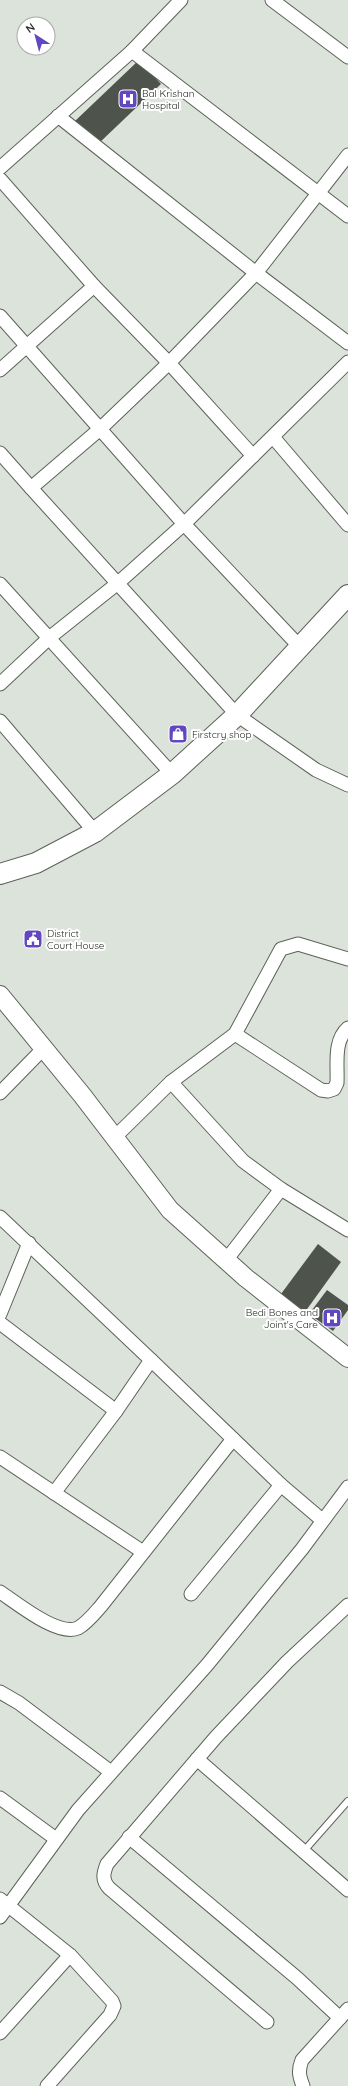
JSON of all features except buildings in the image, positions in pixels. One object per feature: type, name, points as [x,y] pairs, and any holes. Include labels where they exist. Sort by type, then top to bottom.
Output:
[{"type":"main road","points":[[0,874],[36,863],[95,832],[172,774],[237,715],[348,595]]},
{"type":"main road","points":[[0,995],[114,1137],[170,1210],[227,1259],[246,1278],[348,1358]]},
{"type":"street","points":[[0,168],[132,51],[182,0]]},
{"type":"street","points":[[272,0],[348,57]]},
{"type":"street","points":[[132,51],[348,216]]},
{"type":"street","points":[[58,116],[256,273],[348,343]]},
{"type":"street","points":[[31,488],[100,429],[169,363],[256,273],[348,155]]},
{"type":"street","points":[[0,179],[94,286],[169,363],[253,456]]},
{"type":"street","points":[[0,370],[94,286]]},
{"type":"street","points":[[0,316],[184,524],[300,647]]},
{"type":"street","points":[[0,684],[49,638],[118,583],[184,524],[348,362]]},
{"type":"street","points":[[273,437],[348,525]]},
{"type":"street","points":[[0,453],[237,715],[316,770],[348,785]]},
{"type":"street","points":[[0,584],[172,774]]},
{"type":"street","points":[[0,721],[95,832]]},
{"type":"street","points":[[114,1137],[171,1082],[235,1034],[281,949],[298,944],[348,959]]},
{"type":"street","points":[[235,1034],[321,1090],[328,1091],[334,1089],[337,1083],[338,1041],[341,1034],[348,1028]]},
{"type":"street","points":[[0,1093],[42,1049]]},
{"type":"street","points":[[171,1082],[243,1161],[281,1189],[348,1230]]},
{"type":"street","points":[[227,1259],[281,1189]]},
{"type":"street","points":[[0,1217],[29,1243],[281,1485],[322,1520]]},
{"type":"street","points":[[0,1314],[29,1243]]},
{"type":"street","points":[[0,1324],[116,1411]]},
{"type":"street","points":[[54,1493],[116,1411],[151,1360]]},
{"type":"street","points":[[0,1592],[42,1620],[67,1630],[77,1628],[86,1622],[101,1606],[233,1439]]},
{"type":"street","points":[[0,1457],[143,1552]]},
{"type":"street","points":[[191,1594],[281,1485]]},
{"type":"street","points":[[0,1917],[4,1902],[111,1772],[207,1665],[302,1549],[322,1520],[348,1487]]},
{"type":"street","points":[[267,2022],[122,1900],[104,1882],[103,1873],[106,1864],[197,1759],[287,1662],[348,1605]]},
{"type":"street","points":[[0,1692],[19,1703],[111,1772]]},
{"type":"street","points":[[197,1759],[348,1890]]},
{"type":"street","points":[[0,1798],[56,1839]]},
{"type":"street","points":[[130,1837],[297,1978],[344,2013],[302,2060],[298,2068],[299,2078],[303,2086]]},
{"type":"street","points":[[4,1902],[70,1955],[102,1987],[112,2000],[114,2006],[110,2015],[51,2085]]},
{"type":"street","points":[[0,2033],[70,1955]]},
{"type":"lane","points":[[304,1852],[348,1801]]},
{"type":"place","name":"Bal Krishan Hospital","points":[[128,99]]},
{"type":"place","name":"Firstcry shop","points":[[178,734]]},
{"type":"place","name":"District Court House","points":[[33,939]]},
{"type":"place","name":"Bedi Bones and Joint's Care","points":[[332,1318]]}]
